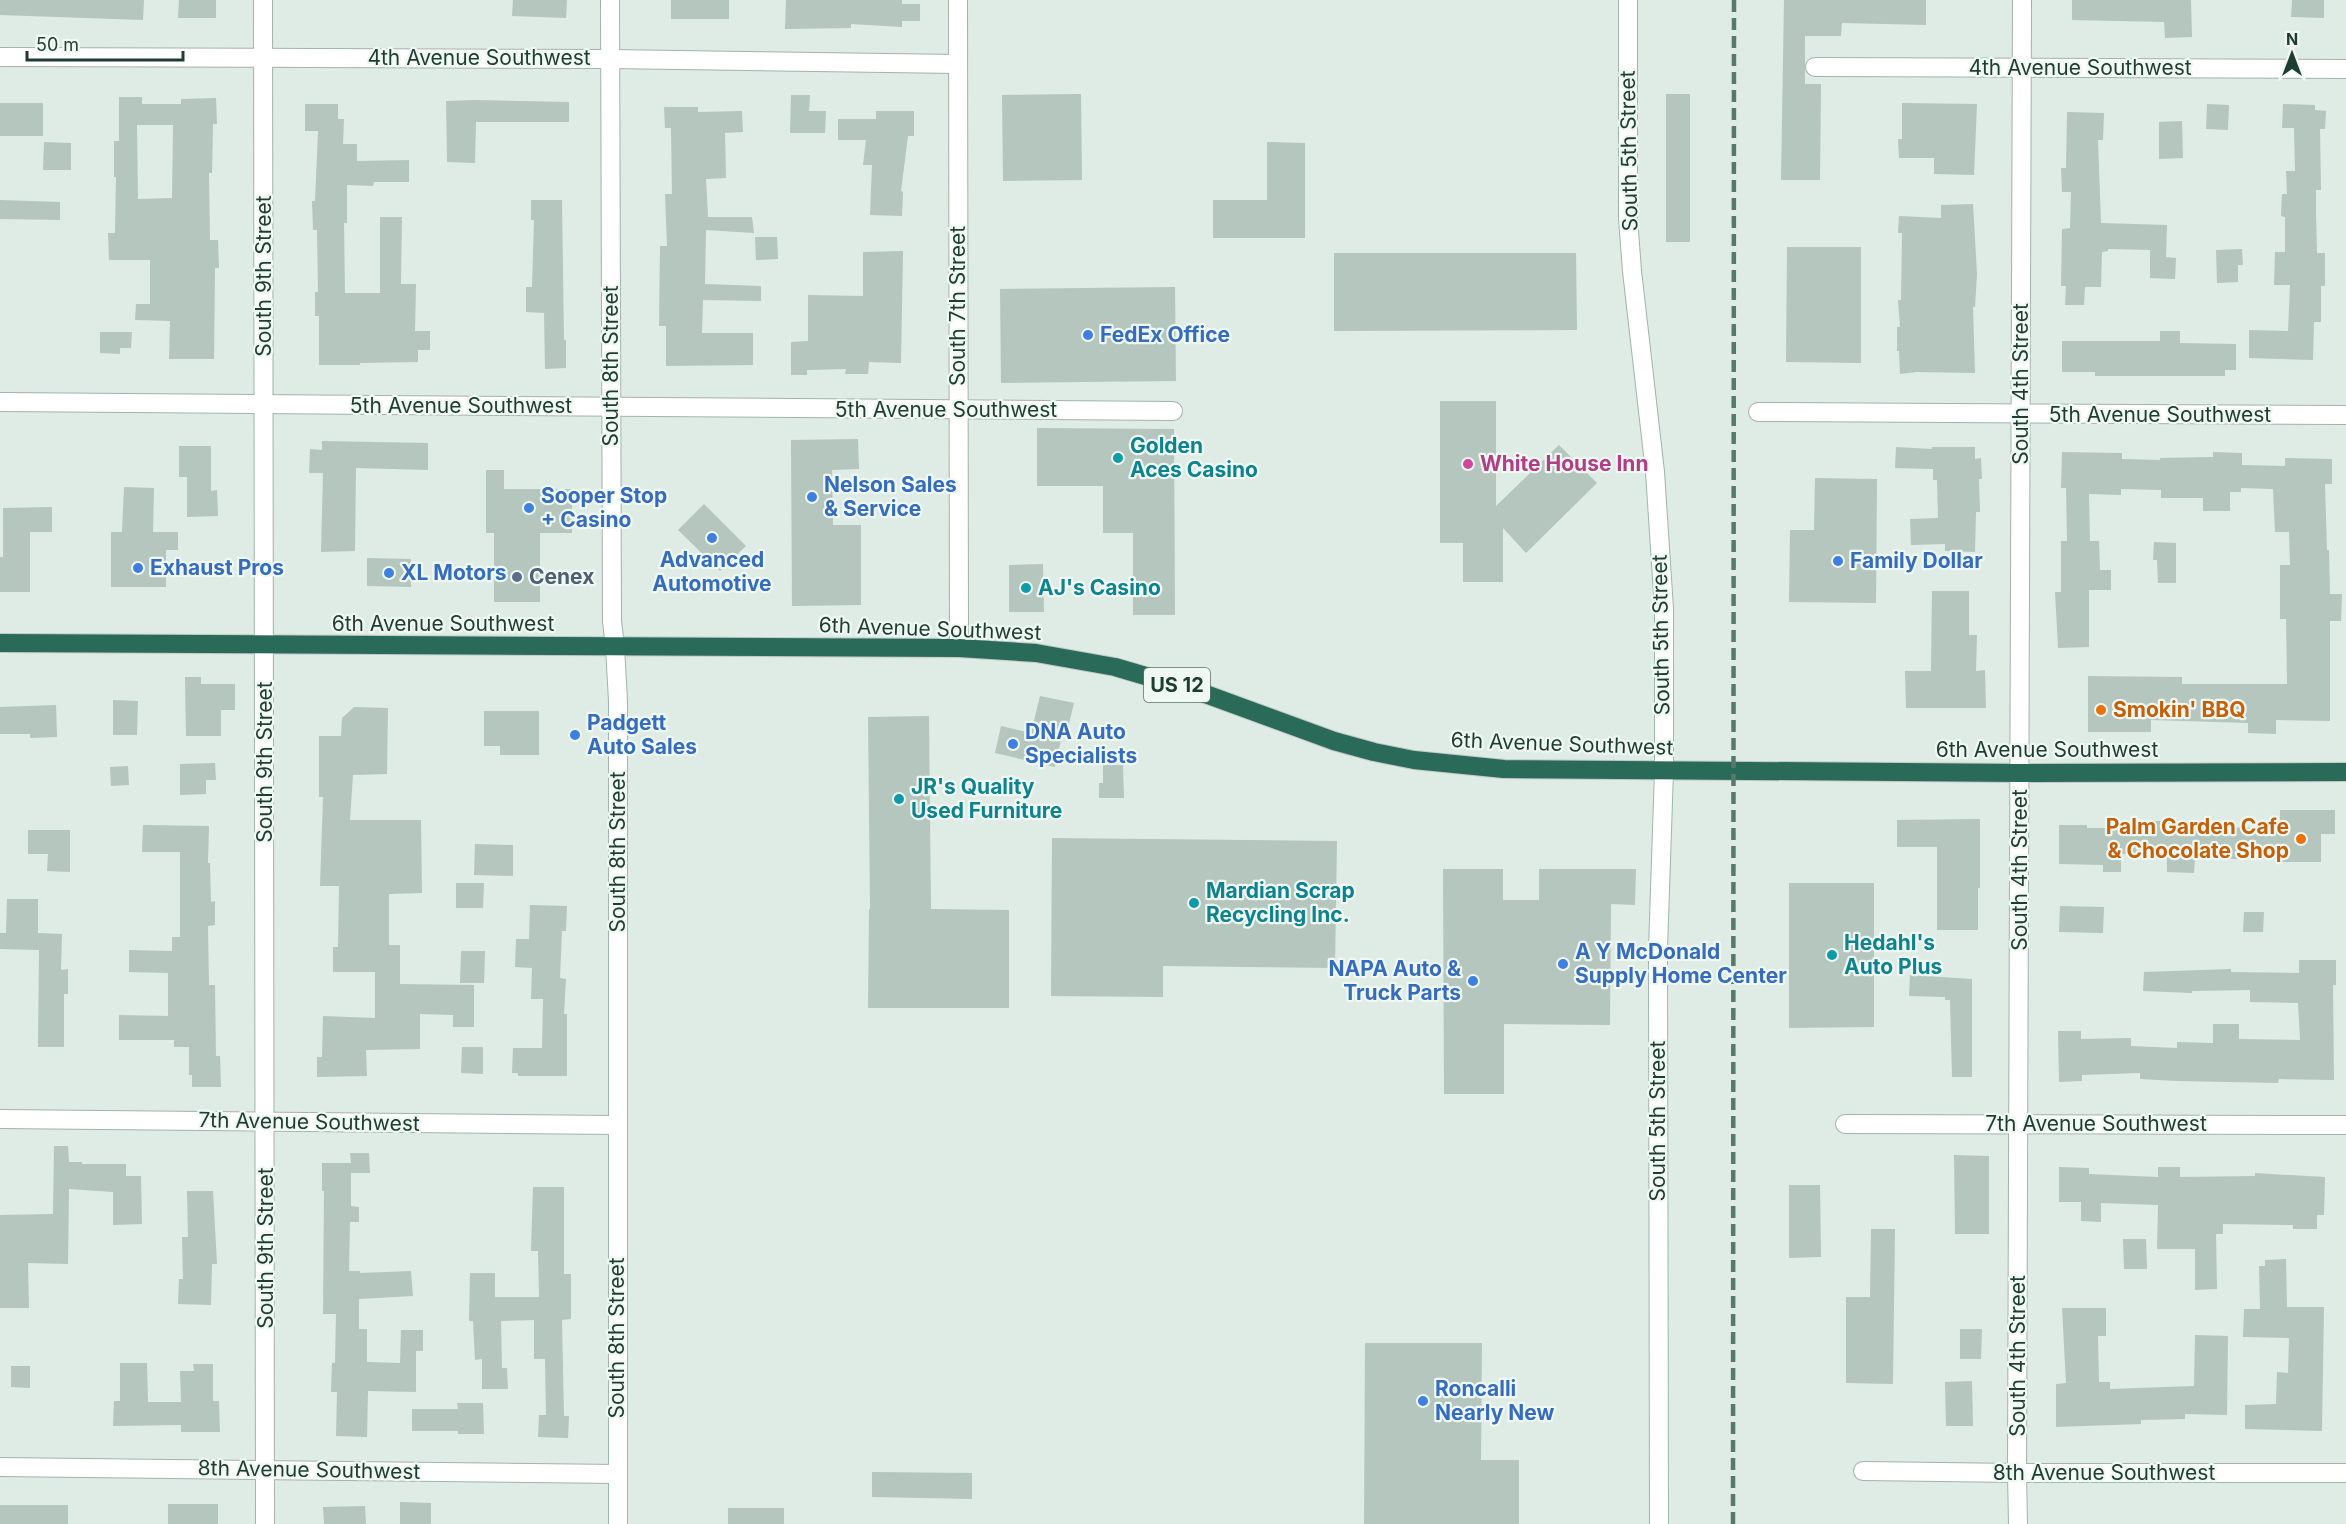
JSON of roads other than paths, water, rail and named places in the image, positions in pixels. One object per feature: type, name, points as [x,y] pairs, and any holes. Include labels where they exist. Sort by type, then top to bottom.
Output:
[{"type":"highway","name":"6th Avenue Southwest","points":[[0,643],[958,648],[1036,653],[1114,667],[1200,692],[1334,741],[1414,760],[1504,769],[2020,773],[2346,772]]},
{"type":"street","name":"South 9th Street","points":[[263,0],[265,1524]]},
{"type":"street","name":"South 8th Street","points":[[610,0],[612,621],[618,701],[618,1524]]},
{"type":"street","name":"South 7th Street","points":[[958,0],[958,648]]},
{"type":"street","name":"South 5th Street","points":[[1628,0],[1628,218],[1655,472],[1664,609],[1664,771],[1658,949],[1659,1524]]},
{"type":"street","name":"South 4th Street","points":[[2018,1524],[2022,0]]},
{"type":"street","name":"4th Avenue Southwest","points":[[0,57],[610,59],[957,64]]},
{"type":"street","name":"4th Avenue Southwest","points":[[1815,67],[2346,69]]},
{"type":"street","name":"5th Avenue Southwest","points":[[0,402],[1173,411]]},
{"type":"street","name":"5th Avenue Southwest","points":[[1758,412],[2346,415]]},
{"type":"street","name":"7th Avenue Southwest","points":[[0,1119],[617,1125]]},
{"type":"street","name":"7th Avenue Southwest","points":[[1845,1124],[2346,1125]]},
{"type":"street","name":"8th Avenue Southwest","points":[[0,1467],[618,1474]]},
{"type":"street","name":"8th Avenue Southwest","points":[[1863,1472],[2346,1473]]},
{"type":"railway","points":[[1733,1524],[1734,0]]},
{"type":"place","name":"FedEx Office","points":[[1088,335]]},
{"type":"place","name":"Golden Aces Casino","points":[[1118,458]]},
{"type":"place","name":"White House Inn","points":[[1468,464]]},
{"type":"place","name":"Nelson Sales & Service","points":[[812,497]]},
{"type":"place","name":"Sooper Stop + Casino","points":[[529,508]]},
{"type":"place","name":"Advanced Automotive","points":[[712,538]]},
{"type":"place","name":"Family Dollar","points":[[1838,561]]},
{"type":"place","name":"Exhaust Pros","points":[[138,568]]},
{"type":"place","name":"XL Motors","points":[[389,573]]},
{"type":"place","name":"Cenex","points":[[517,577]]},
{"type":"place","name":"AJ's Casino","points":[[1026,588]]},
{"type":"place","name":"Smokin' BBQ","points":[[2101,710]]},
{"type":"place","name":"Padgett Auto Sales","points":[[575,735]]},
{"type":"place","name":"DNA Auto Specialists","points":[[1013,744]]},
{"type":"place","name":"JR's Quality Used Furniture","points":[[899,799]]},
{"type":"place","name":"Palm Garden Cafe & Chocolate Shop","points":[[2301,839]]},
{"type":"place","name":"Mardian Scrap Recycling Inc.","points":[[1194,903]]},
{"type":"place","name":"Hedahl's Auto Plus","points":[[1832,955]]},
{"type":"place","name":"A Y McDonald Supply Home Center","points":[[1563,964]]},
{"type":"place","name":"NAPA Auto & Truck Parts","points":[[1473,981]]},
{"type":"place","name":"Roncalli Nearly New","points":[[1423,1401]]}]
